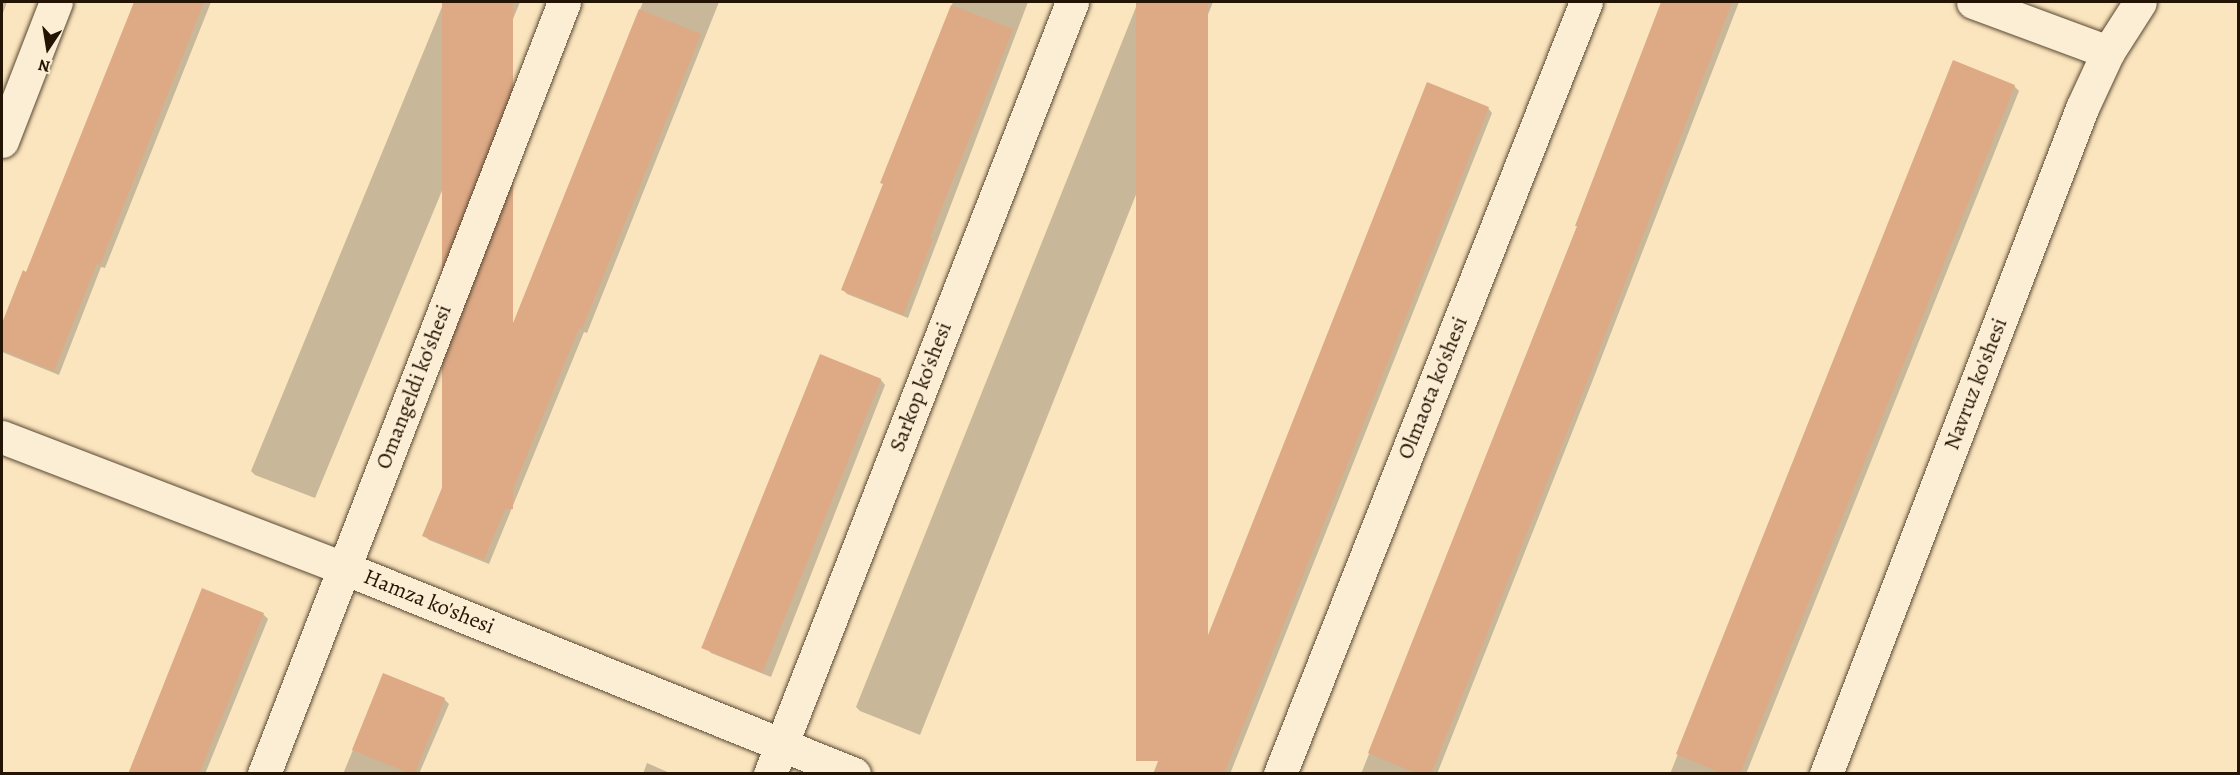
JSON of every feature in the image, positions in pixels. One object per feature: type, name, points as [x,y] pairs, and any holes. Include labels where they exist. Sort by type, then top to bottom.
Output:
[{"type":"street","points":[[2,141],[56,2]]},
{"type":"street","name":"Omangeldi ko'shesi","points":[[264,774],[564,2]]},
{"type":"street","name":"Sarkop ko'shesi","points":[[776,759],[1072,2]]},
{"type":"street","name":"Olmaota ko'shesi","points":[[1280,774],[1586,2]]},
{"type":"street","points":[[1973,2],[2108,52]]},
{"type":"street","name":"Navruz ko'shesi","points":[[1826,774],[2082,108],[2108,52],[2139,2]]},
{"type":"street","name":"Hamza ko'shesi","points":[[2,437],[344,568],[776,759],[854,774]]},
{"type":"building","points":[[134,2],[204,2],[100,265],[97,263],[54,371],[2,350],[2,323],[23,270],[26,272]]},
{"type":"building","points":[[442,2],[513,2],[513,509],[442,509]]},
{"type":"building","points":[[1136,2],[1208,2],[1208,761],[1136,761]]},
{"type":"building","points":[[1661,2],[1732,2],[1589,377],[1431,774],[1418,774],[1368,753],[1577,226],[1575,226]]},
{"type":"building","points":[[951,5],[1013,29],[930,237],[933,239],[903,315],[841,290],[883,184],[880,183]]},
{"type":"building","points":[[639,9],[701,34],[582,329],[579,328],[484,560],[422,536],[503,341],[505,343]]},
{"type":"building","points":[[1953,60],[2015,85],[1740,774],[1723,774],[1676,754]]},
{"type":"building","points":[[1427,82],[1489,107],[1452,201],[1224,774],[1153,774]]},
{"type":"building","points":[[820,354],[881,379],[762,673],[701,648]]},
{"type":"building","points":[[202,588],[264,613],[199,774],[128,774]]},
{"type":"building","points":[[383,673],[445,698],[414,774],[352,750]]}]
